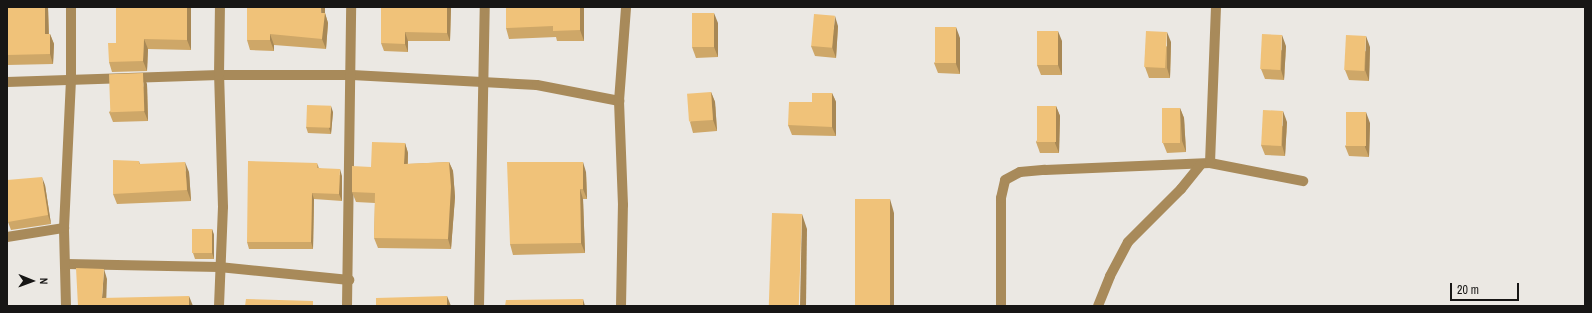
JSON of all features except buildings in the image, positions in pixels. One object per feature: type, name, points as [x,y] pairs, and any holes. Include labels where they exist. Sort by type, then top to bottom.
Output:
[{"type":"street","points":[[66,306],[64,228],[71,78],[71,7]]},
{"type":"street","points":[[219,306],[219,268],[223,207],[219,75],[220,7]]},
{"type":"street","points":[[347,306],[349,280],[352,75],[351,7]]},
{"type":"street","points":[[479,306],[485,82],[485,7]]},
{"type":"street","points":[[621,306],[623,205],[619,101],[626,7]]},
{"type":"street","points":[[1098,306],[1110,276],[1128,242],[1205,164],[1216,7]]},
{"type":"street","points":[[7,82],[71,78],[219,75],[352,75],[537,85],[619,101]]},
{"type":"street","points":[[1001,306],[1002,198],[1005,180],[1020,172],[1205,164],[1303,181]]},
{"type":"street","points":[[7,237],[64,228]]},
{"type":"street","points":[[66,264],[219,268],[349,280]]}]
